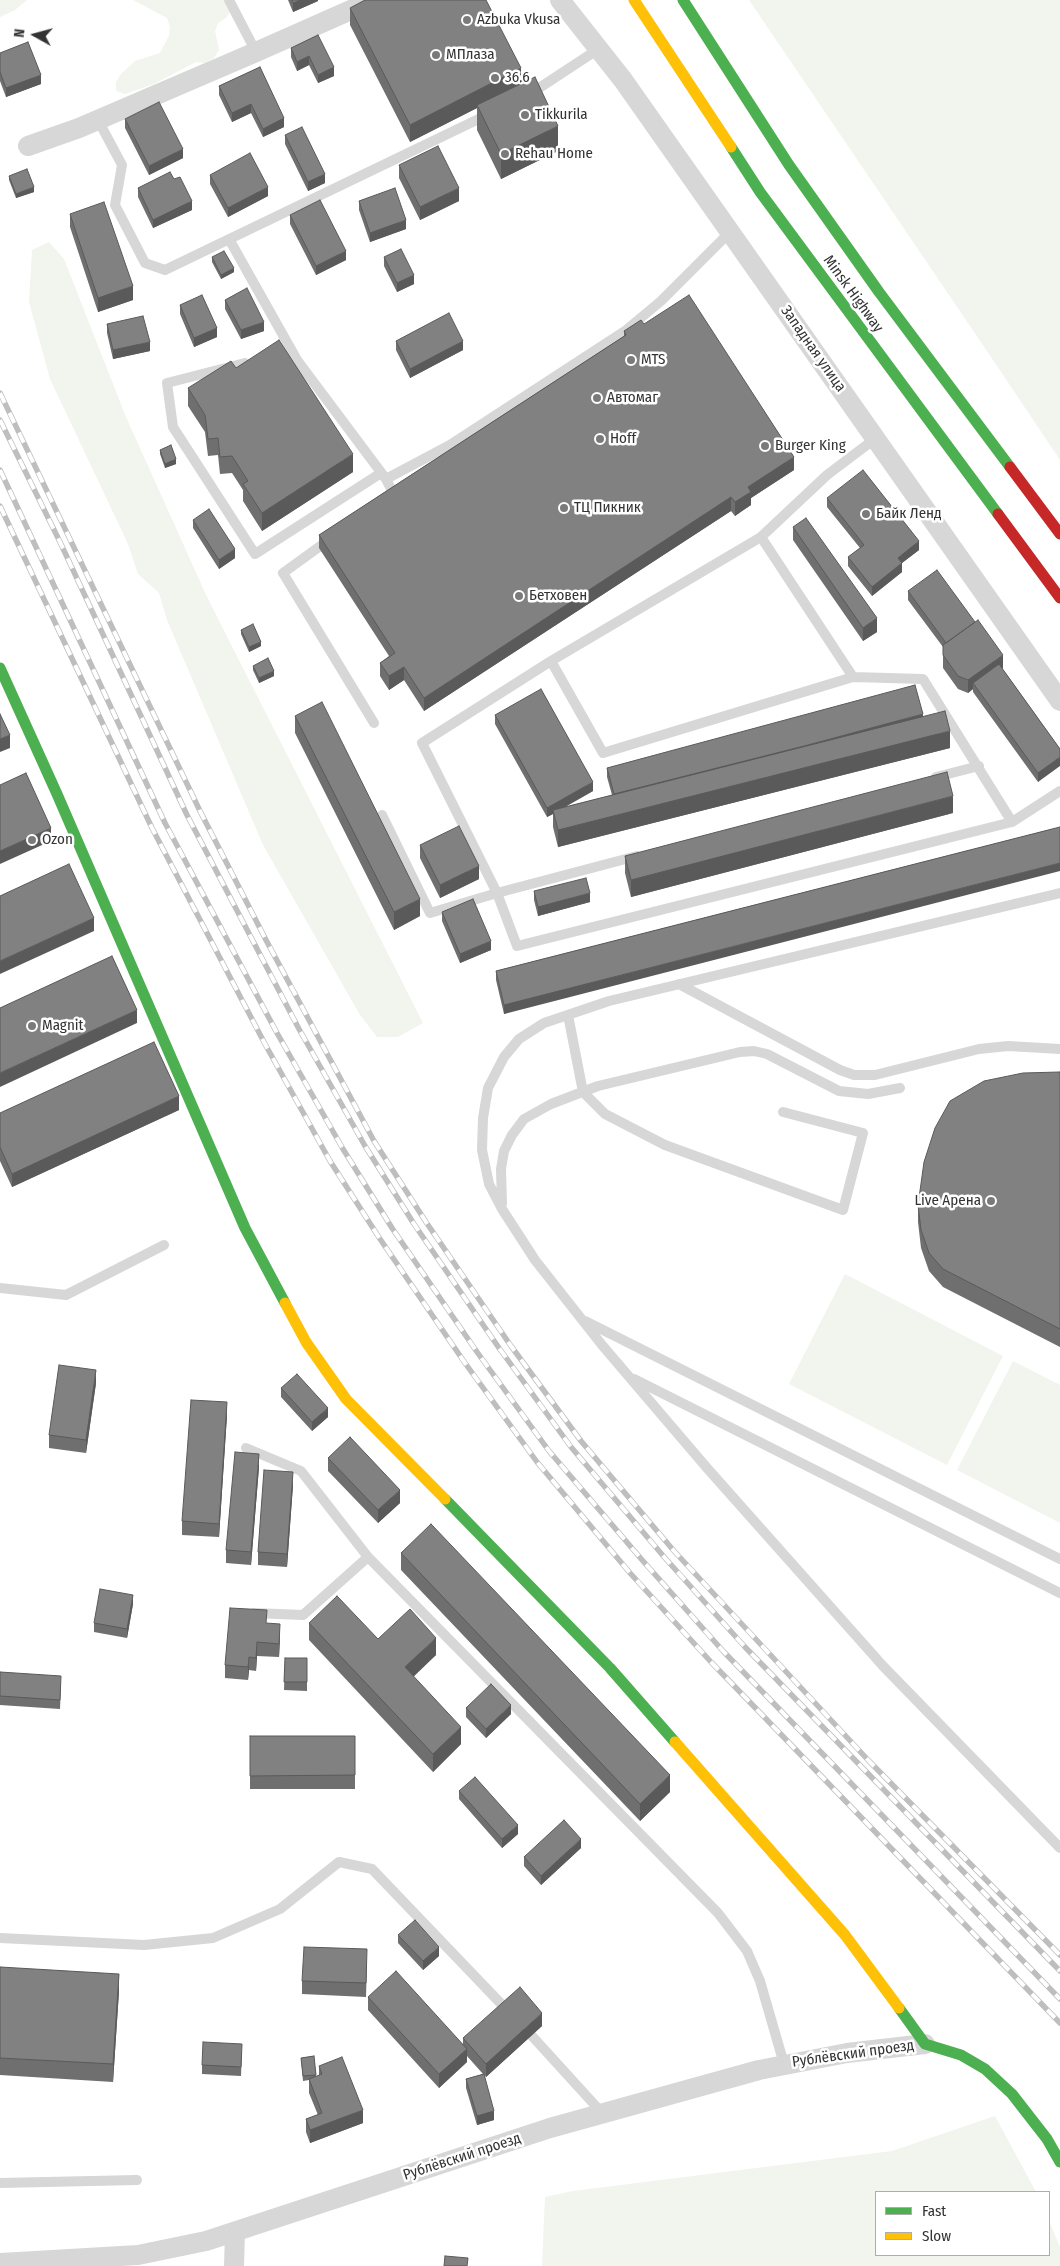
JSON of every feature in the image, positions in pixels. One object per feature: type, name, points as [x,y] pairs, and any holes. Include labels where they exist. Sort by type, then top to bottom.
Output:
[{"type":"main road","name":"Minsk Highway","points":[[634,0],[760,192],[1060,598]]},
{"type":"main road","name":"Minsk Highway","points":[[683,0],[800,181],[891,308],[1060,534]]},
{"type":"main road","points":[[0,668],[57,794],[245,1228],[306,1342],[346,1399],[610,1668],[845,1935],[925,2044],[961,2055],[985,2069],[1012,2094],[1047,2139],[1060,2162]]},
{"type":"street","points":[[28,146],[98,120],[256,52],[369,0]]},
{"type":"street","name":"Западная улица","points":[[560,0],[600,48],[1060,701]]},
{"type":"street","name":"Рублёвский проезд","points":[[0,2263],[138,2255],[206,2241],[550,2128],[784,2064],[925,2044]]},
{"type":"street","points":[[234,2266],[235,2232]]},
{"type":"lane","points":[[229,0],[256,52]]},
{"type":"lane","points":[[520,100],[600,48]]},
{"type":"lane","points":[[98,120],[122,165],[115,205],[145,264],[165,270],[493,112]]},
{"type":"lane","points":[[245,363],[167,383],[173,427],[255,554],[384,476],[450,445],[625,331],[661,302],[730,232]]},
{"type":"lane","points":[[229,239],[297,360],[384,476],[393,493],[378,504]]},
{"type":"lane","points":[[876,438],[827,475],[761,537],[550,661],[422,743],[497,893],[517,946],[1012,822],[1060,791]]},
{"type":"lane","points":[[338,533],[283,573],[374,723]]},
{"type":"lane","points":[[761,537],[853,677]]},
{"type":"lane","points":[[550,661],[603,752],[853,677],[923,679],[1012,822]]},
{"type":"lane","points":[[930,779],[978,766]]},
{"type":"lane","points":[[382,815],[430,913],[651,852]]},
{"type":"lane","points":[[1060,893],[609,1001],[544,1023],[519,1039],[504,1057],[488,1088],[483,1118],[482,1150],[490,1184],[502,1210],[535,1260],[582,1320],[707,1468],[883,1666],[1060,1848]]},
{"type":"lane","points":[[679,984],[840,1070],[854,1075],[874,1075],[979,1049],[1008,1046],[1060,1049]]},
{"type":"lane","points":[[568,1015],[583,1092],[605,1114],[664,1145],[843,1210],[864,1133],[783,1112]]},
{"type":"lane","points":[[502,1210],[501,1169],[504,1150],[524,1119],[536,1111],[598,1086],[721,1056],[754,1051],[768,1054],[839,1091],[868,1094],[900,1088]]},
{"type":"lane","points":[[0,1288],[66,1295],[164,1245]]},
{"type":"lane","points":[[582,1320],[1060,1559]]},
{"type":"lane","points":[[629,1376],[1060,1593]]},
{"type":"lane","points":[[246,1448],[301,1472],[368,1557],[718,1913],[747,1950],[760,1981],[784,2064]]},
{"type":"lane","points":[[240,1612],[303,1615],[368,1557]]},
{"type":"lane","points":[[0,1938],[144,1945],[213,1938],[280,1909],[339,1862],[372,1869],[508,2011]]},
{"type":"lane","points":[[532,2036],[603,2114]]},
{"type":"lane","points":[[0,2183],[137,2180]]},
{"type":"shaded area","points":[[0,0],[27,0],[15,10],[0,17]]},
{"type":"shaded area","points":[[133,0],[227,0],[231,10],[226,18],[218,23],[215,31],[219,50],[214,58],[205,63],[196,62],[154,84],[125,94],[116,91],[116,82],[121,74],[135,61],[160,53],[169,36],[170,27],[167,18]]},
{"type":"shaded area","points":[[749,0],[1060,0],[1060,460],[991,357]]},
{"type":"shaded area","points":[[49,242],[64,259],[126,417],[207,597],[423,1023],[398,1037],[377,1037],[360,1015],[263,845],[167,620],[159,593],[138,574],[128,544],[50,379],[29,302],[32,250]]},
{"type":"shaded area","points":[[845,1274],[1003,1356],[947,1465],[789,1384]]},
{"type":"shaded area","points":[[1013,1361],[1060,1385],[1060,1523],[957,1470]]},
{"type":"shaded area","points":[[995,2116],[1035,2191],[875,2191],[875,2256],[1050,2256],[1050,2223],[1060,2247],[1060,2266],[542,2266],[545,2197],[573,2191],[892,2151]]},
{"type":"building","name":"МПлаза","points":[[365,0],[486,0],[521,68],[410,125],[350,8]]},
{"type":"building","points":[[318,35],[334,67],[318,75],[309,56],[297,62],[291,48]]},
{"type":"building","points":[[28,42],[41,75],[6,88],[0,72],[0,53]]},
{"type":"building","points":[[260,67],[284,118],[263,129],[251,104],[232,113],[219,86]]},
{"type":"building","points":[[535,77],[558,126],[501,154],[477,105]]},
{"type":"building","points":[[159,102],[183,149],[149,166],[125,119]]},
{"type":"building","points":[[302,127],[325,174],[308,182],[285,135]]},
{"type":"building","points":[[438,146],[459,188],[420,207],[399,165]]},
{"type":"building","points":[[250,153],[268,187],[228,208],[210,175]]},
{"type":"building","points":[[27,169],[34,187],[16,194],[9,176]]},
{"type":"building","points":[[170,172],[174,179],[180,177],[192,201],[153,220],[138,188]]},
{"type":"building","points":[[395,188],[406,220],[370,233],[359,201]]},
{"type":"building","points":[[320,200],[346,251],[316,266],[290,215]]},
{"type":"building","points":[[104,202],[133,286],[98,298],[70,214]]},
{"type":"building","points":[[401,249],[414,275],[397,283],[384,257]]},
{"type":"building","points":[[224,251],[234,268],[221,275],[212,257]]},
{"type":"building","points":[[247,288],[264,322],[241,330],[225,300]]},
{"type":"building","points":[[202,295],[217,328],[194,338],[180,305]]},
{"type":"building","name":"ТЦ Пикник","points":[[689,295],[794,457],[748,487],[751,492],[735,502],[731,497],[424,698],[404,667],[389,676],[380,663],[395,653],[319,535],[626,335],[624,331],[641,320],[644,324]]},
{"type":"building","points":[[449,313],[463,341],[410,369],[396,341]]},
{"type":"building","points":[[143,316],[150,342],[113,350],[107,324]]},
{"type":"building","points":[[279,340],[353,454],[262,513],[243,484],[248,481],[232,456],[220,457],[218,438],[208,439],[205,415],[188,388],[231,361],[236,368]]},
{"type":"building","points":[[171,445],[176,459],[165,464],[160,450]]},
{"type":"building","points":[[863,470],[919,541],[898,558],[902,563],[872,587],[848,557],[864,545],[827,498]]},
{"type":"building","points":[[209,509],[235,549],[219,560],[193,520]]},
{"type":"building","points":[[806,518],[877,618],[863,628],[793,527]]},
{"type":"building","points":[[937,570],[975,622],[946,643],[908,591]]},
{"type":"building","points":[[978,620],[1003,655],[968,680],[958,676],[943,655],[943,645]]},
{"type":"building","points":[[253,624],[261,642],[249,647],[241,630]]},
{"type":"building","points":[[268,658],[274,671],[259,678],[253,666]]},
{"type":"building","points":[[999,664],[1060,749],[1060,757],[1038,773],[973,683]]},
{"type":"building","points":[[915,685],[923,714],[614,794],[607,768]]},
{"type":"building","points":[[541,689],[593,782],[547,808],[495,715]]},
{"type":"building","points":[[322,702],[420,899],[394,912],[295,716]]},
{"type":"building","points":[[945,711],[950,731],[558,830],[553,810]]},
{"type":"building","points":[[0,714],[10,735],[0,739]]},
{"type":"building","points":[[947,772],[953,796],[631,880],[625,856]]},
{"type":"building","points":[[26,773],[51,828],[0,851],[0,785]]},
{"type":"building","points":[[459,826],[479,866],[440,885],[420,845]]},
{"type":"building","points":[[1060,827],[1060,863],[504,1005],[496,971]]},
{"type":"building","points":[[69,864],[94,918],[0,961],[0,896]]},
{"type":"building","points":[[586,878],[590,893],[538,907],[534,891]]},
{"type":"building","points":[[473,899],[491,941],[460,954],[442,912]]},
{"type":"building","points":[[112,956],[137,1010],[0,1073],[0,1008]]},
{"type":"building","points":[[154,1042],[179,1096],[12,1174],[0,1147],[0,1113]]},
{"type":"building","name":"Live Арена","points":[[1060,1072],[1060,1329],[943,1269],[929,1253],[921,1230],[918,1205],[924,1162],[935,1128],[950,1101],[984,1081],[1023,1073]]},
{"type":"building","points":[[59,1365],[96,1370],[86,1440],[49,1435]]},
{"type":"building","points":[[297,1374],[328,1408],[312,1422],[281,1388]]},
{"type":"building","points":[[191,1400],[227,1402],[219,1524],[182,1521]]},
{"type":"building","points":[[350,1437],[400,1490],[378,1510],[328,1458]]},
{"type":"building","points":[[235,1452],[259,1454],[251,1552],[226,1550]]},
{"type":"building","points":[[264,1470],[293,1472],[287,1554],[258,1552]]},
{"type":"building","points":[[431,1524],[670,1775],[640,1804],[401,1553]]},
{"type":"building","points":[[100,1589],[133,1595],[127,1629],[94,1623]]},
{"type":"building","points":[[337,1596],[378,1639],[410,1609],[436,1638],[405,1667],[461,1727],[433,1754],[309,1623]]},
{"type":"building","points":[[230,1608],[267,1610],[266,1623],[280,1624],[279,1644],[257,1642],[256,1658],[249,1657],[248,1667],[225,1665]]},
{"type":"building","points":[[285,1658],[307,1658],[307,1682],[284,1682]]},
{"type":"building","points":[[0,1672],[61,1676],[60,1700],[0,1696]]},
{"type":"building","points":[[491,1684],[511,1705],[486,1729],[466,1708]]},
{"type":"building","points":[[250,1736],[355,1736],[355,1775],[250,1776]]},
{"type":"building","points":[[475,1777],[518,1825],[502,1839],[459,1791]]},
{"type":"building","points":[[564,1820],[581,1839],[541,1876],[524,1857]]},
{"type":"building","points":[[415,1920],[439,1947],[423,1961],[398,1935]]},
{"type":"building","points":[[304,1947],[367,1949],[366,1983],[302,1981]]},
{"type":"building","points":[[0,1967],[119,1974],[113,2064],[0,2058]]},
{"type":"building","points":[[396,1971],[467,2049],[439,2074],[368,1997]]},
{"type":"building","points":[[520,1987],[542,2013],[486,2064],[463,2038]]},
{"type":"building","points":[[203,2042],[242,2044],[241,2067],[202,2065]]},
{"type":"building","points":[[314,2056],[316,2075],[303,2076],[301,2058]]},
{"type":"building","points":[[342,2057],[363,2110],[310,2130],[306,2119],[322,2113],[309,2079],[322,2074],[319,2066]]},
{"type":"building","points":[[484,2074],[494,2111],[477,2116],[466,2079]]},
{"type":"building","points":[[445,2256],[468,2258],[467,2266],[444,2266]]},
{"type":"railway","points":[[0,393],[200,811],[266,940],[374,1141],[426,1222],[511,1346],[581,1441],[674,1551],[868,1760],[1060,1955]]},
{"type":"railway","points":[[0,420],[60,542],[187,815],[299,1029],[365,1146],[414,1224],[499,1348],[571,1447],[665,1558],[745,1647],[1060,1971]]},
{"type":"railway","points":[[0,470],[165,823],[277,1033],[343,1149],[392,1228],[477,1352],[549,1451],[723,1651],[1060,1999]]},
{"type":"railway","points":[[0,506],[152,828],[265,1044],[330,1161],[380,1239],[465,1363],[537,1462],[630,1573],[711,1662],[1060,2023]]},
{"type":"traffic: fast","points":[[683,0],[789,165],[879,292],[1010,467]]},
{"type":"traffic: fast","points":[[731,147],[760,192],[998,514]]},
{"type":"traffic: fast","points":[[0,668],[57,794],[245,1228],[285,1303]]},
{"type":"traffic: fast","points":[[445,1499],[610,1668],[675,1742]]},
{"type":"traffic: fast","points":[[899,2008],[925,2044],[961,2055],[985,2069],[1012,2094],[1047,2139],[1060,2162]]},
{"type":"traffic: slow","points":[[634,0],[731,147]]},
{"type":"traffic: slow","points":[[285,1303],[306,1342],[346,1399],[445,1499]]},
{"type":"traffic: slow","points":[[675,1742],[845,1935],[899,2008]]},
{"type":"traffic: jam","points":[[1010,467],[1060,534]]},
{"type":"traffic: jam","points":[[998,514],[1060,598]]},
{"type":"place","name":"Azbuka Vkusa","points":[[467,20]]},
{"type":"place","name":"МПлаза","points":[[436,55]]},
{"type":"place","name":"36.6","points":[[495,78]]},
{"type":"place","name":"Tikkurila","points":[[525,115]]},
{"type":"place","name":"Rehau Home","points":[[505,154]]},
{"type":"place","name":"MTS","points":[[631,360]]},
{"type":"place","name":"Автомаг","points":[[597,398]]},
{"type":"place","name":"Hoff","points":[[600,439]]},
{"type":"place","name":"Burger King","points":[[765,446]]},
{"type":"place","name":"ТЦ Пикник","points":[[564,508]]},
{"type":"place","name":"Байк Ленд","points":[[866,514]]},
{"type":"place","name":"Бетховен","points":[[519,596]]},
{"type":"place","name":"Ozon","points":[[32,840]]},
{"type":"place","name":"Magnit","points":[[32,1026]]},
{"type":"place","name":"Live Арена","points":[[991,1201]]}]
